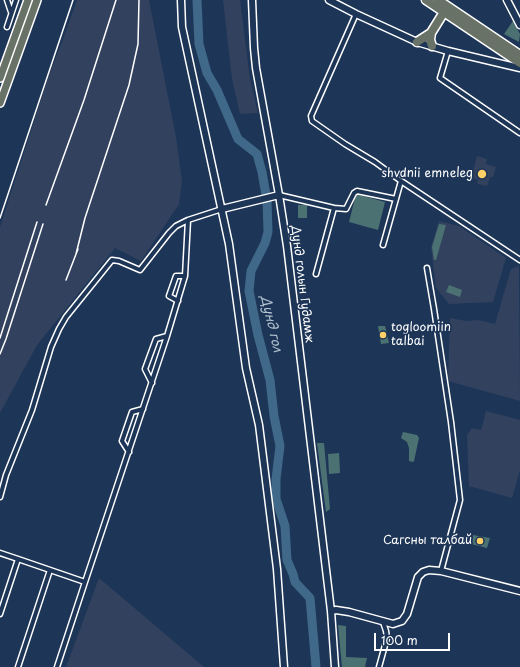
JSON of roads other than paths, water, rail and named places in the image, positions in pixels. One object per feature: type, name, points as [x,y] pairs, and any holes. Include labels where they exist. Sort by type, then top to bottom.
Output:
[{"type":"highway","points":[[426,0],[520,63]]},
{"type":"highway","points":[[438,0],[516,49],[520,55]]},
{"type":"highway","points":[[432,46],[430,40],[431,33],[444,12]]},
{"type":"highway","points":[[417,42],[431,33]]},
{"type":"main road","points":[[0,78],[28,0]]},
{"type":"main road","points":[[0,101],[37,0]]},
{"type":"street","points":[[8,0],[11,12]]},
{"type":"street","points":[[7,27],[16,0]]},
{"type":"street","points":[[181,0],[182,27],[229,244],[246,368],[259,425],[277,569],[284,667]]},
{"type":"street","name":"Дунд голын Гудамж","points":[[252,0],[253,42],[256,68],[280,195],[287,246],[331,611],[335,667]]},
{"type":"street","points":[[329,0],[417,42],[520,68]]},
{"type":"street","points":[[507,0],[520,25]]},
{"type":"street","points":[[356,14],[311,116],[312,121],[520,260]]},
{"type":"street","points":[[448,51],[440,78],[520,133]]},
{"type":"street","points":[[383,245],[401,181]]},
{"type":"street","points":[[0,497],[6,475],[29,417],[51,347],[59,329],[66,317],[112,260],[119,261],[140,270],[176,226],[188,220],[222,209],[280,195],[334,208],[347,209],[354,193],[357,191],[396,199]]},
{"type":"street","points":[[316,274],[334,208]]},
{"type":"street","points":[[57,667],[178,301],[185,276],[188,220]]},
{"type":"street","points":[[427,268],[447,399],[460,500],[441,571]]},
{"type":"street","points":[[178,301],[169,296],[176,276],[185,276]]},
{"type":"street","points":[[152,383],[145,369],[156,338],[167,336]]},
{"type":"street","points":[[129,452],[122,442],[132,412],[143,409]]},
{"type":"street","points":[[0,553],[85,582]]},
{"type":"street","points":[[0,614],[18,559]]},
{"type":"street","points":[[18,667],[50,570]]},
{"type":"street","points":[[331,611],[336,610],[349,612],[393,624],[402,621],[407,614],[418,577],[423,572],[429,570],[441,571],[520,591]]},
{"type":"street","points":[[379,667],[387,638],[383,622]]},
{"type":"waterway","name":"Дунд гол","points":[[197,0],[199,44],[207,73],[217,90],[238,139],[257,154],[262,172],[267,201],[268,232],[265,243],[251,271],[249,291],[258,335],[270,380],[274,416],[280,446],[276,479],[276,499],[285,526],[287,560],[295,582],[310,598],[316,667]]},
{"type":"railway","points":[[0,218],[73,0]]},
{"type":"railway","points":[[46,205],[84,100],[116,0]]},
{"type":"railway","points":[[76,254],[85,218],[129,85],[138,44],[139,0]]},
{"type":"railway","points":[[0,338],[37,222]]},
{"type":"railway","points":[[0,354],[43,224]]},
{"type":"railway","points":[[66,280],[78,249]]},
{"type":"place","name":"shvdnii emneleg","points":[[482,174]]},
{"type":"place","name":"togloomiin talbai","points":[[383,335]]},
{"type":"place","name":"Сагсны талбай","points":[[480,541]]}]
